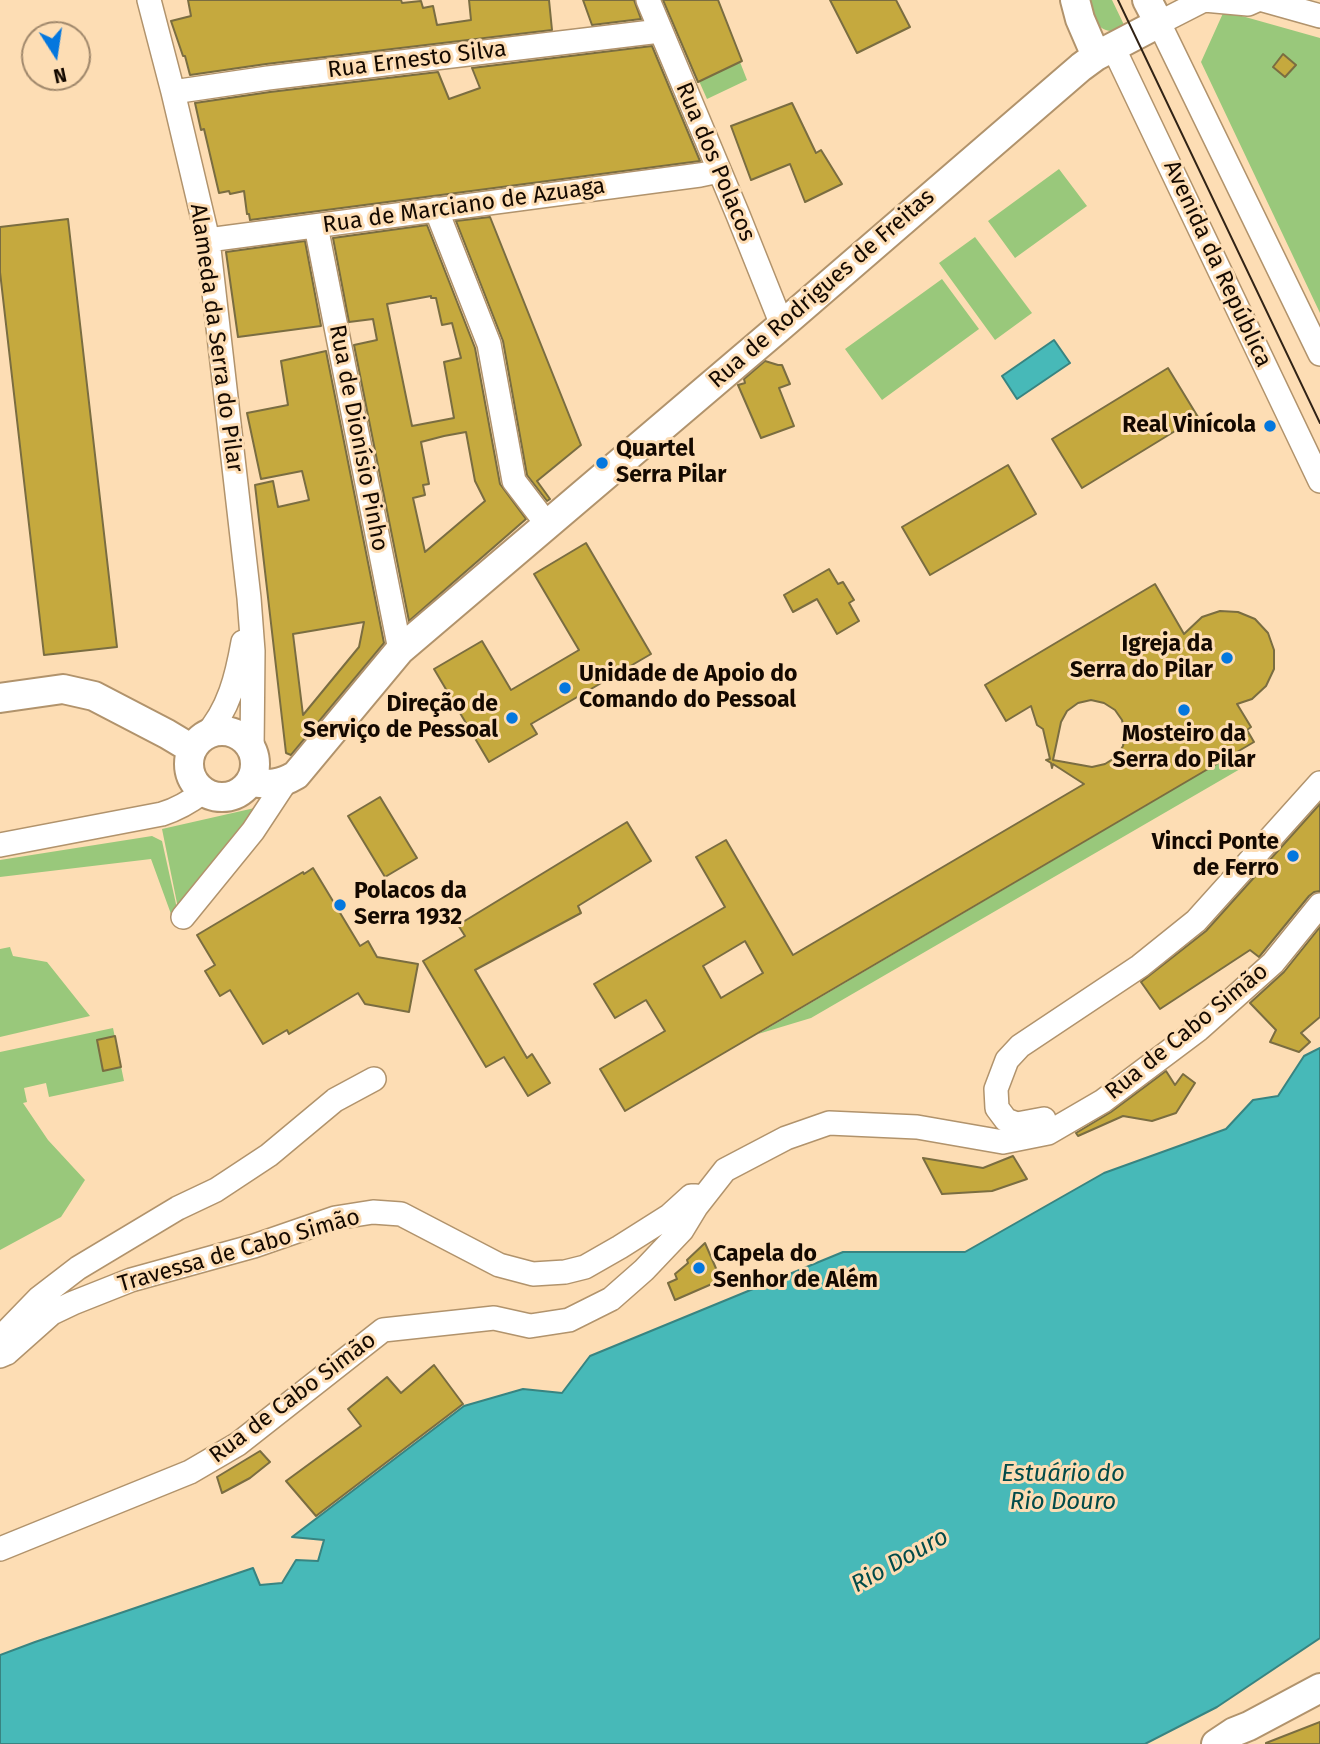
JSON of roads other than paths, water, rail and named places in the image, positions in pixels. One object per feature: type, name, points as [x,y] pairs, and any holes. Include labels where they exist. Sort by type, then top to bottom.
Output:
[{"type":"main road","name":"Avenida da República","points":[[1075,0],[1080,19],[1105,51]]},
{"type":"main road","points":[[1105,51],[1153,12]]},
{"type":"main road","name":"Rua de Rodrigues de Freitas","points":[[286,781],[296,775],[400,650],[1068,78],[1105,51]]},
{"type":"main road","points":[[0,698],[63,689],[94,696],[167,734],[199,742]]},
{"type":"main road","points":[[227,731],[237,735],[252,751],[255,761],[250,782],[234,795],[223,797],[203,792],[191,777],[189,758],[199,742],[215,732],[227,731]]},
{"type":"main road","points":[[250,782],[267,784],[286,781]]},
{"type":"main road","points":[[1216,1744],[1320,1688]]},
{"type":"street","name":"Alameda da Serra do Pilar","points":[[149,0],[208,240],[249,598],[253,651],[252,751]]},
{"type":"street","name":"Rua dos Polacos","points":[[648,0],[782,325]]},
{"type":"street","points":[[1320,16],[1254,1],[1204,0],[1153,12],[1320,354]]},
{"type":"street","name":"Rua Ernesto Silva","points":[[173,92],[281,76],[660,31]]},
{"type":"street","name":"Avenida da República","points":[[1105,51],[1320,481]]},
{"type":"street","name":"Rua de Marciano de Azuaga","points":[[208,240],[719,171]]},
{"type":"street","points":[[436,209],[489,344],[514,481],[549,523]]},
{"type":"street","name":"Rua de Dionísio Pinho","points":[[316,226],[400,650]]},
{"type":"street","name":"Alameda da Serra do Pilar","points":[[199,742],[218,720],[230,697],[239,663],[249,598]]},
{"type":"street","name":"Rua de Rodrigues de Freitas","points":[[183,917],[253,831],[286,781]]},
{"type":"street","points":[[1075,1116],[1017,1124],[1006,1120],[997,1108],[996,1089],[1007,1060],[1020,1046],[1139,966],[1196,921],[1320,783]]},
{"type":"street","points":[[0,845],[162,814],[188,803],[203,792]]},
{"type":"street","name":"Rua de Cabo Simão","points":[[0,1549],[190,1472],[238,1444],[383,1330],[494,1318],[530,1326],[569,1320],[611,1299],[645,1270],[682,1230],[725,1170],[786,1138],[829,1123],[917,1128],[1003,1142],[1048,1133],[1103,1101],[1199,1028],[1273,964],[1320,905]]},
{"type":"street","points":[[3,1354],[5,1333],[39,1298],[78,1268],[177,1208],[216,1190],[269,1155],[335,1100],[374,1079]]},
{"type":"street","name":"Travessa de Cabo Simão","points":[[3,1354],[52,1313],[73,1303],[131,1280],[254,1246],[334,1218],[373,1212],[401,1214],[499,1265],[533,1274],[554,1273],[585,1267],[670,1216],[691,1196],[706,1194]]},
{"type":"water","points":[[1054,340],[1070,363],[1017,399],[1002,376]]},
{"type":"water","name":"Estuário do Rio Douro","points":[[1320,1048],[1320,1638],[1217,1707],[1145,1744],[0,1744],[0,1655],[253,1568],[260,1585],[282,1583],[296,1560],[318,1561],[324,1540],[292,1537],[464,1406],[523,1389],[562,1393],[590,1356],[843,1252],[965,1252],[1104,1173],[1226,1129],[1253,1100],[1278,1096],[1304,1056]]},
{"type":"tram line","points":[[1118,0],[1320,423]]},
{"type":"place","name":"Real Vinícola","points":[[1270,426]]},
{"type":"place","name":"Quartel Serra Pilar","points":[[602,463]]},
{"type":"place","name":"Igreja da Serra do Pilar","points":[[1227,658]]},
{"type":"place","name":"Unidade de Apoio do Comando do Pessoal","points":[[565,688]]},
{"type":"place","name":"Mosteiro da Serra do Pilar","points":[[1184,710]]},
{"type":"place","name":"Direção de Serviço de Pessoal","points":[[512,718]]},
{"type":"place","name":"Vincci Ponte de Ferro","points":[[1293,856]]},
{"type":"place","name":"Polacos da Serra 1932","points":[[340,905]]},
{"type":"place","name":"Capela do Senhor de Além","points":[[699,1268]]},
{"type":"water label","name":"Rio Douro","points":[[900,1561]]}]
